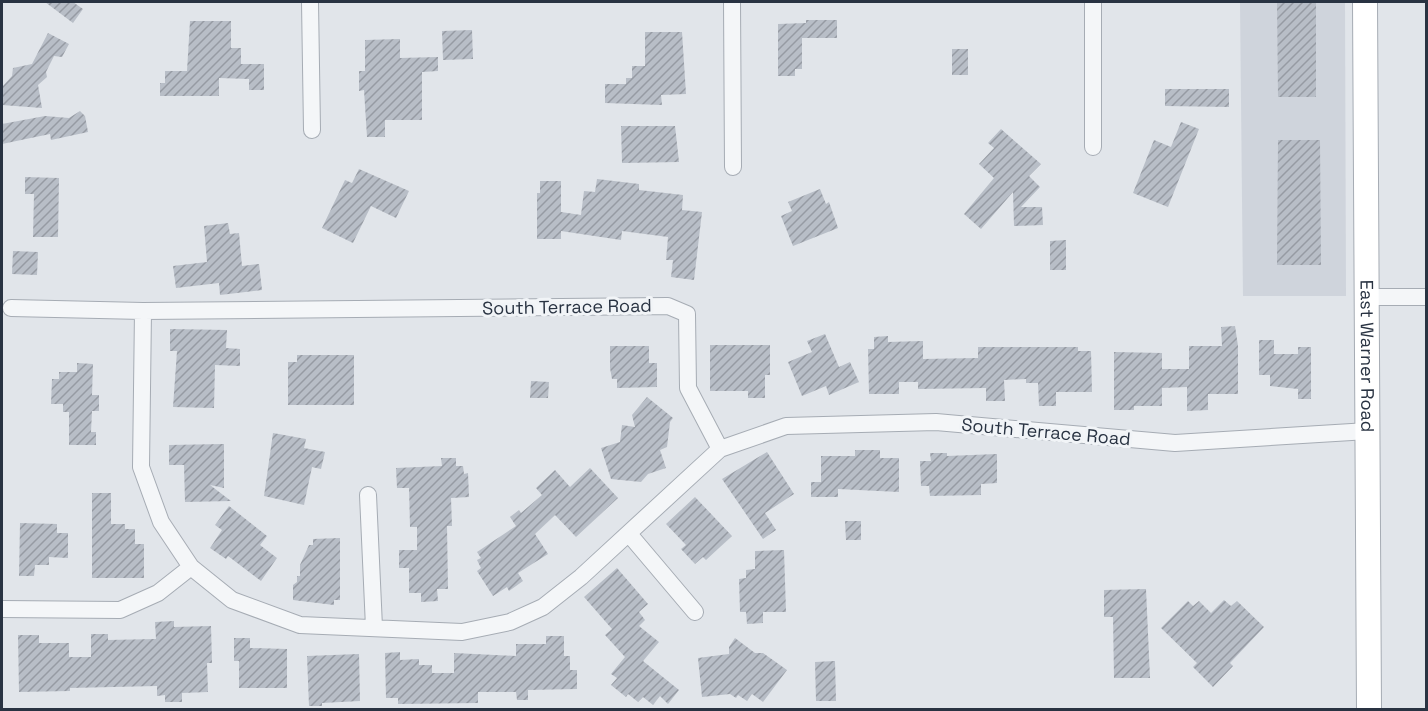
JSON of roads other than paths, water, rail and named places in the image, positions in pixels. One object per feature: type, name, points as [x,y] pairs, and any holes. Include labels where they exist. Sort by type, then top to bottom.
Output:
[{"type":"main road","name":"East Warner Road","points":[[1365,2],[1369,710]]},
{"type":"street","points":[[310,2],[312,130]]},
{"type":"street","points":[[732,2],[733,167]]},
{"type":"street","points":[[1093,2],[1093,147]]},
{"type":"street","points":[[1367,297],[1426,297]]},
{"type":"street","name":"South Terrace Road","points":[[11,308],[143,311],[668,306],[687,314],[688,388],[720,449],[786,426],[936,422],[1175,443],[1368,431]]},
{"type":"street","points":[[143,311],[141,467],[161,522],[191,567],[232,600],[300,625],[462,632],[510,622],[543,607],[629,534],[720,449]]},
{"type":"street","points":[[368,495],[374,627]]},
{"type":"street","points":[[629,534],[695,612]]},
{"type":"street","points":[[2,609],[120,610],[158,593],[191,567]]}]
